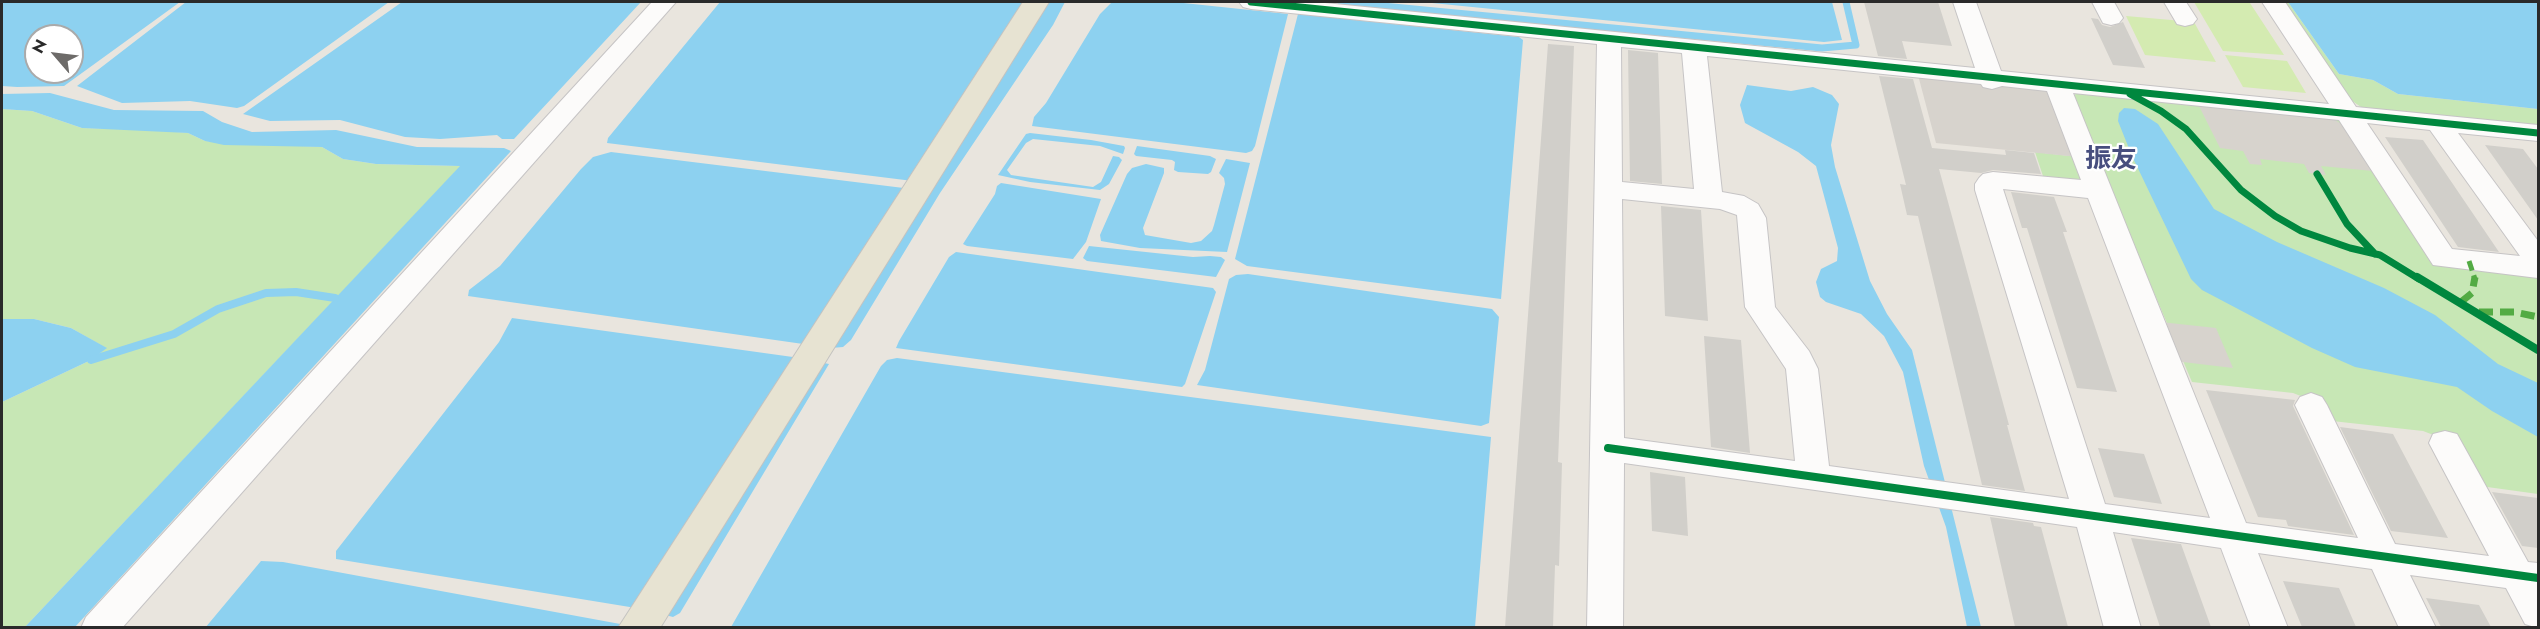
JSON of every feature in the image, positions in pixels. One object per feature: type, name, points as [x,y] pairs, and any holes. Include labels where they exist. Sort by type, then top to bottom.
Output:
[{"type":"main road","points":[[638,627],[1036,2]]},
{"type":"street","points":[[99,627],[664,2]]},
{"type":"street","points":[[1251,2],[1991,80],[2057,84],[2348,113],[2536,136]]},
{"type":"street","points":[[1965,2],[1991,80]]},
{"type":"street","points":[[2274,2],[2443,258],[2538,268]]},
{"type":"street","points":[[1605,627],[1609,38]]},
{"type":"street","points":[[1694,47],[1709,199]]},
{"type":"street","points":[[2057,84],[2270,627]]},
{"type":"street","points":[[2438,123],[2538,261]]},
{"type":"street","points":[[2099,190],[1993,180],[1989,184],[2123,627]]},
{"type":"street","points":[[1609,189],[1734,202],[1748,210],[1752,218],[1760,307],[1798,359],[1802,369],[1813,477]]},
{"type":"street","points":[[2311,405],[2418,627]]},
{"type":"street","points":[[2445,443],[2528,577],[2538,613]]},
{"type":"street","points":[[1608,448],[2528,577]]},
{"type":"green space","points":[[2194,2],[2250,3],[2284,55],[2223,51]]},
{"type":"green space","points":[[2282,2],[2288,2],[2339,74],[2373,80],[2398,94],[2538,109],[2538,125],[2361,107],[2348,98]]},
{"type":"green space","points":[[2126,16],[2194,22],[2216,62],[2145,55]]},
{"type":"green space","points":[[2225,55],[2287,61],[2306,93],[2243,87]]},
{"type":"green space","points":[[2076,93],[2338,118],[2436,263],[2538,273],[2538,494],[2480,486],[2457,444],[2423,431],[2332,421],[2324,405],[2293,393],[2192,382],[2072,100]]},
{"type":"green space","points":[[2,109],[32,111],[82,128],[154,130],[188,133],[205,141],[322,147],[343,159],[376,164],[461,166],[24,628],[2,627],[2,402],[91,360],[106,348],[71,328],[34,319],[2,319]]},
{"type":"green space","points":[[2035,152],[2079,157],[2083,182],[2044,179]]},
{"type":"shaded area","points":[[1918,75],[2052,88],[2079,157],[1936,143]]},
{"type":"shaded area","points":[[2199,106],[2333,119],[2347,127],[2373,171],[2321,166],[2326,175],[2309,173],[2304,164],[2260,159],[2262,165],[2250,164],[2243,151],[2220,148]]},
{"type":"shaded area","points":[[2151,321],[2216,328],[2233,368],[2166,360]]},
{"type":"water","points":[[2,2],[180,2],[84,72],[84,24],[24,24],[24,84],[67,84],[64,86],[2,86]]},
{"type":"water","points":[[186,2],[389,2],[244,106],[237,108],[190,101],[122,103],[77,86],[84,84],[84,81]]},
{"type":"water","points":[[402,2],[641,2],[514,139],[502,139],[497,135],[440,139],[405,137],[340,120],[270,121],[243,114]]},
{"type":"water","points":[[720,2],[1065,2],[1053,25],[940,193],[851,340],[843,347],[831,348],[468,296],[469,290],[500,266],[581,169],[593,157],[611,152],[928,191],[929,183],[607,143],[608,138]]},
{"type":"water","points":[[1112,2],[1174,2],[1288,14],[1252,151],[1246,153],[1032,126],[1034,117],[1046,103],[1100,14]]},
{"type":"water","points":[[1422,2],[1832,2],[1842,40],[1824,42]]},
{"type":"water","points":[[2288,2],[2538,2],[2538,109],[2398,94],[2373,80],[2339,74]]},
{"type":"water","points":[[1298,14],[1519,37],[1523,40],[1501,299],[1247,266],[1235,259]]},
{"type":"water","points":[[1747,85],[1791,91],[1813,87],[1832,95],[1839,104],[1831,145],[1835,167],[1870,281],[1887,314],[1912,350],[1981,627],[1967,627],[1946,527],[1924,466],[1903,372],[1884,336],[1861,314],[1826,302],[1820,297],[1816,282],[1821,269],[1837,261],[1838,248],[1816,166],[1798,152],[1745,123],[1740,105]]},
{"type":"water","points":[[50,93],[114,110],[203,111],[222,122],[252,132],[336,130],[417,147],[504,148],[511,151],[75,627],[24,628],[460,166],[376,164],[343,159],[322,147],[224,145],[205,141],[188,133],[82,128],[32,111],[2,109],[2,94]]},
{"type":"water","points":[[2124,108],[2135,109],[2158,124],[2214,209],[2277,242],[2384,288],[2435,315],[2498,364],[2538,383],[2538,437],[2492,411],[2457,387],[2355,367],[2312,348],[2202,290],[2191,279],[2132,156],[2118,121],[2119,113]]},
{"type":"water","points":[[1026,134],[1091,140],[1125,148],[1123,154],[1100,146],[1033,139],[1026,143],[1007,170],[1011,175],[1093,187],[1101,182],[1113,156],[1119,157],[1122,160],[1109,184],[1100,190],[1030,182],[998,175]]},
{"type":"water","points":[[1137,146],[1210,156],[1216,159],[1208,174],[1178,172],[1174,170],[1175,162],[1172,160],[1136,156],[1134,154]]},
{"type":"water","points":[[1226,159],[1250,163],[1227,252],[1140,248],[1101,241],[1100,235],[1127,174],[1132,168],[1146,164],[1164,168],[1164,173],[1143,228],[1145,235],[1191,243],[1201,241],[1212,231],[1214,225],[1225,184],[1224,178],[1219,173]]},
{"type":"water","points":[[1001,183],[1101,199],[1086,242],[1073,259],[963,244],[995,194],[997,186]]},
{"type":"water","points":[[1089,246],[1193,257],[1221,257],[1225,260],[1216,277],[1087,261],[1083,258]]},
{"type":"water","points":[[956,252],[1213,288],[1216,292],[1185,384],[1182,387],[896,348],[949,257]]},
{"type":"water","points":[[1248,274],[1492,309],[1499,317],[1489,423],[1481,426],[1197,385],[1205,370],[1229,279],[1236,275]]},
{"type":"water","points":[[512,318],[829,364],[680,613],[673,617],[642,609],[336,559],[336,551],[499,342]]},
{"type":"water","points":[[2,319],[34,319],[71,328],[107,348],[91,360],[2,402]]},
{"type":"water","points":[[897,358],[1491,437],[1475,627],[731,627],[881,366],[887,360]]},
{"type":"water","points":[[261,561],[283,562],[642,628],[205,628]]},
{"type":"building","points":[[1864,2],[1938,2],[1952,46],[1902,41],[1907,59],[1878,56]]},
{"type":"building","points":[[2091,18],[2098,19],[2102,25],[2110,27],[2123,22],[2145,68],[2113,65]]},
{"type":"building","points":[[1548,44],[1574,46],[1558,462],[1562,463],[1559,566],[1555,565],[1553,627],[1505,627]]},
{"type":"building","points":[[1628,50],[1658,53],[1662,184],[1630,181]]},
{"type":"building","points":[[1879,76],[1913,79],[1932,148],[2006,155],[2005,150],[2034,153],[2041,174],[1993,170],[1981,173],[1939,169],[2025,491],[1982,485],[1918,216],[1907,215],[1900,184],[1906,185]]},
{"type":"building","points":[[2385,137],[2423,140],[2499,252],[2458,247]]},
{"type":"building","points":[[2485,145],[2523,149],[2538,169],[2538,220]]},
{"type":"building","points":[[2011,192],[2054,197],[2067,232],[2063,232],[2117,392],[2077,388],[2027,228],[2022,228]]},
{"type":"building","points":[[1661,206],[1701,210],[1708,321],[1665,316]]},
{"type":"building","points":[[1704,336],[1741,340],[1750,453],[1711,447]]},
{"type":"building","points":[[2206,390],[2295,400],[2293,406],[2354,535],[2288,526],[2286,520],[2258,517]]},
{"type":"building","points":[[2340,427],[2393,434],[2448,538],[2391,531]]},
{"type":"building","points":[[2098,448],[2144,454],[2162,504],[2114,497]]},
{"type":"building","points":[[1650,472],[1685,477],[1688,536],[1652,531]]},
{"type":"building","points":[[2492,492],[2538,498],[2538,548],[2522,546]]},
{"type":"building","points":[[1990,517],[2033,523],[2034,526],[2041,527],[2068,627],[2015,627]]},
{"type":"building","points":[[2131,538],[2181,544],[2211,627],[2160,627]]},
{"type":"building","points":[[2283,581],[2339,588],[2356,627],[2302,627]]},
{"type":"building","points":[[2426,598],[2479,605],[2491,627],[2441,627]]},
{"type":"waterway","points":[[1341,2],[1822,48],[1856,45],[1846,2]]},
{"type":"waterway","points":[[91,360],[174,334],[218,309],[266,293],[296,292],[335,298]]},
{"type":"marked path","points":[[2461,302],[2472,293],[2474,284],[2475,276],[2469,261]]},
{"type":"marked path","points":[[2479,312],[2514,312],[2538,317]]},
{"type":"cycle path","points":[[1251,2],[2538,133]]},
{"type":"cycle path","points":[[2130,94],[2161,111],[2186,129],[2241,190],[2275,216],[2301,231],[2350,248],[2380,255],[2538,350]]},
{"type":"cycle path","points":[[2317,174],[2347,224],[2375,254]]},
{"type":"cycle path","points":[[1608,448],[2538,578]]},
{"type":"district","name":"振友","points":[[2111,161]]}]
